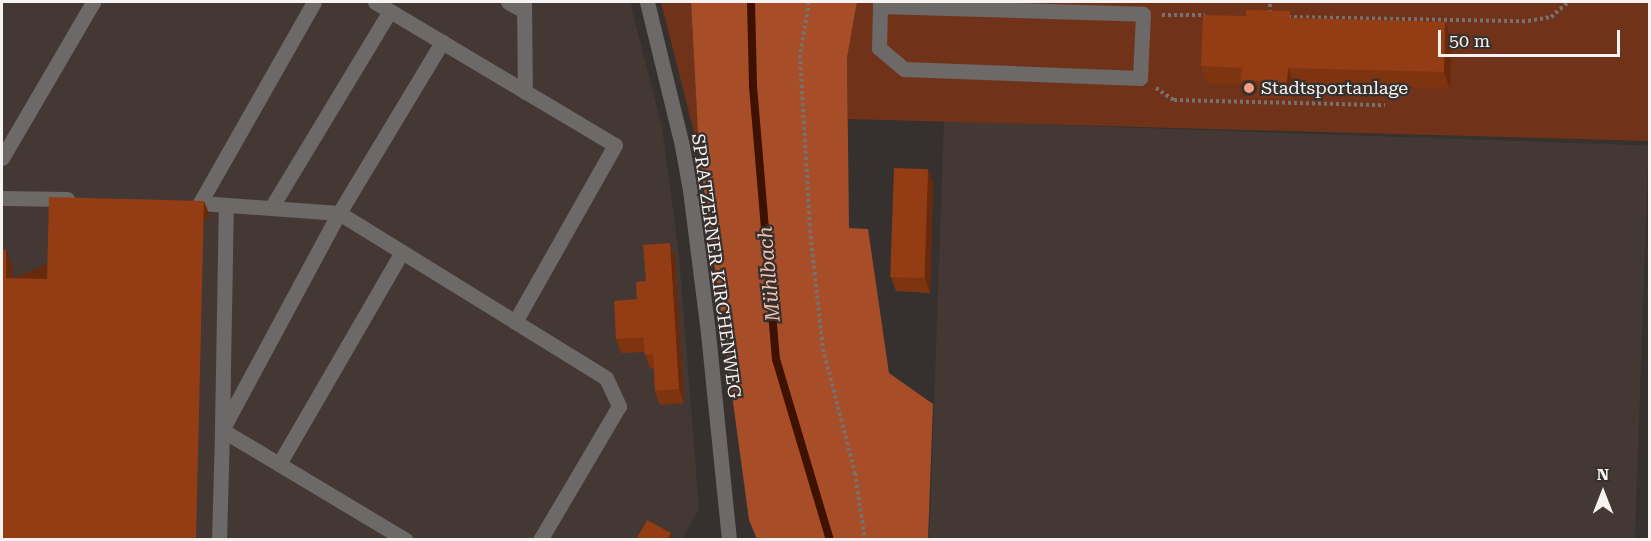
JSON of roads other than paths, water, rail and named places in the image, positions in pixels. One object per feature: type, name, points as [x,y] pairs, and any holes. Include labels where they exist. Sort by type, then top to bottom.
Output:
[{"type":"lane","points":[[2,158],[93,2]]},
{"type":"lane","points":[[314,2],[194,202],[339,213],[606,378],[619,406],[540,540]]},
{"type":"lane","points":[[375,2],[615,145],[515,321]]},
{"type":"lane","points":[[508,2],[524,6],[525,92]]},
{"type":"lane","name":"SPRATZERNER KIRCHENWEG","points":[[647,2],[682,146],[690,190],[708,333],[729,540]]},
{"type":"lane","points":[[880,4],[1143,14],[1140,78],[904,69],[879,48],[880,4]]},
{"type":"lane","points":[[271,208],[390,11]]},
{"type":"lane","points":[[222,430],[339,213],[442,42]]},
{"type":"lane","points":[[2,198],[83,200]]},
{"type":"lane","points":[[219,540],[226,205]]},
{"type":"lane","points":[[279,464],[402,252]]},
{"type":"lane","points":[[222,430],[406,540]]},
{"type":"waterway","name":"Mühlbach","points":[[751,2],[753,86],[776,359],[830,540]]},
{"type":"place","name":"Stadtsportanlage","points":[[1249,88]]}]
